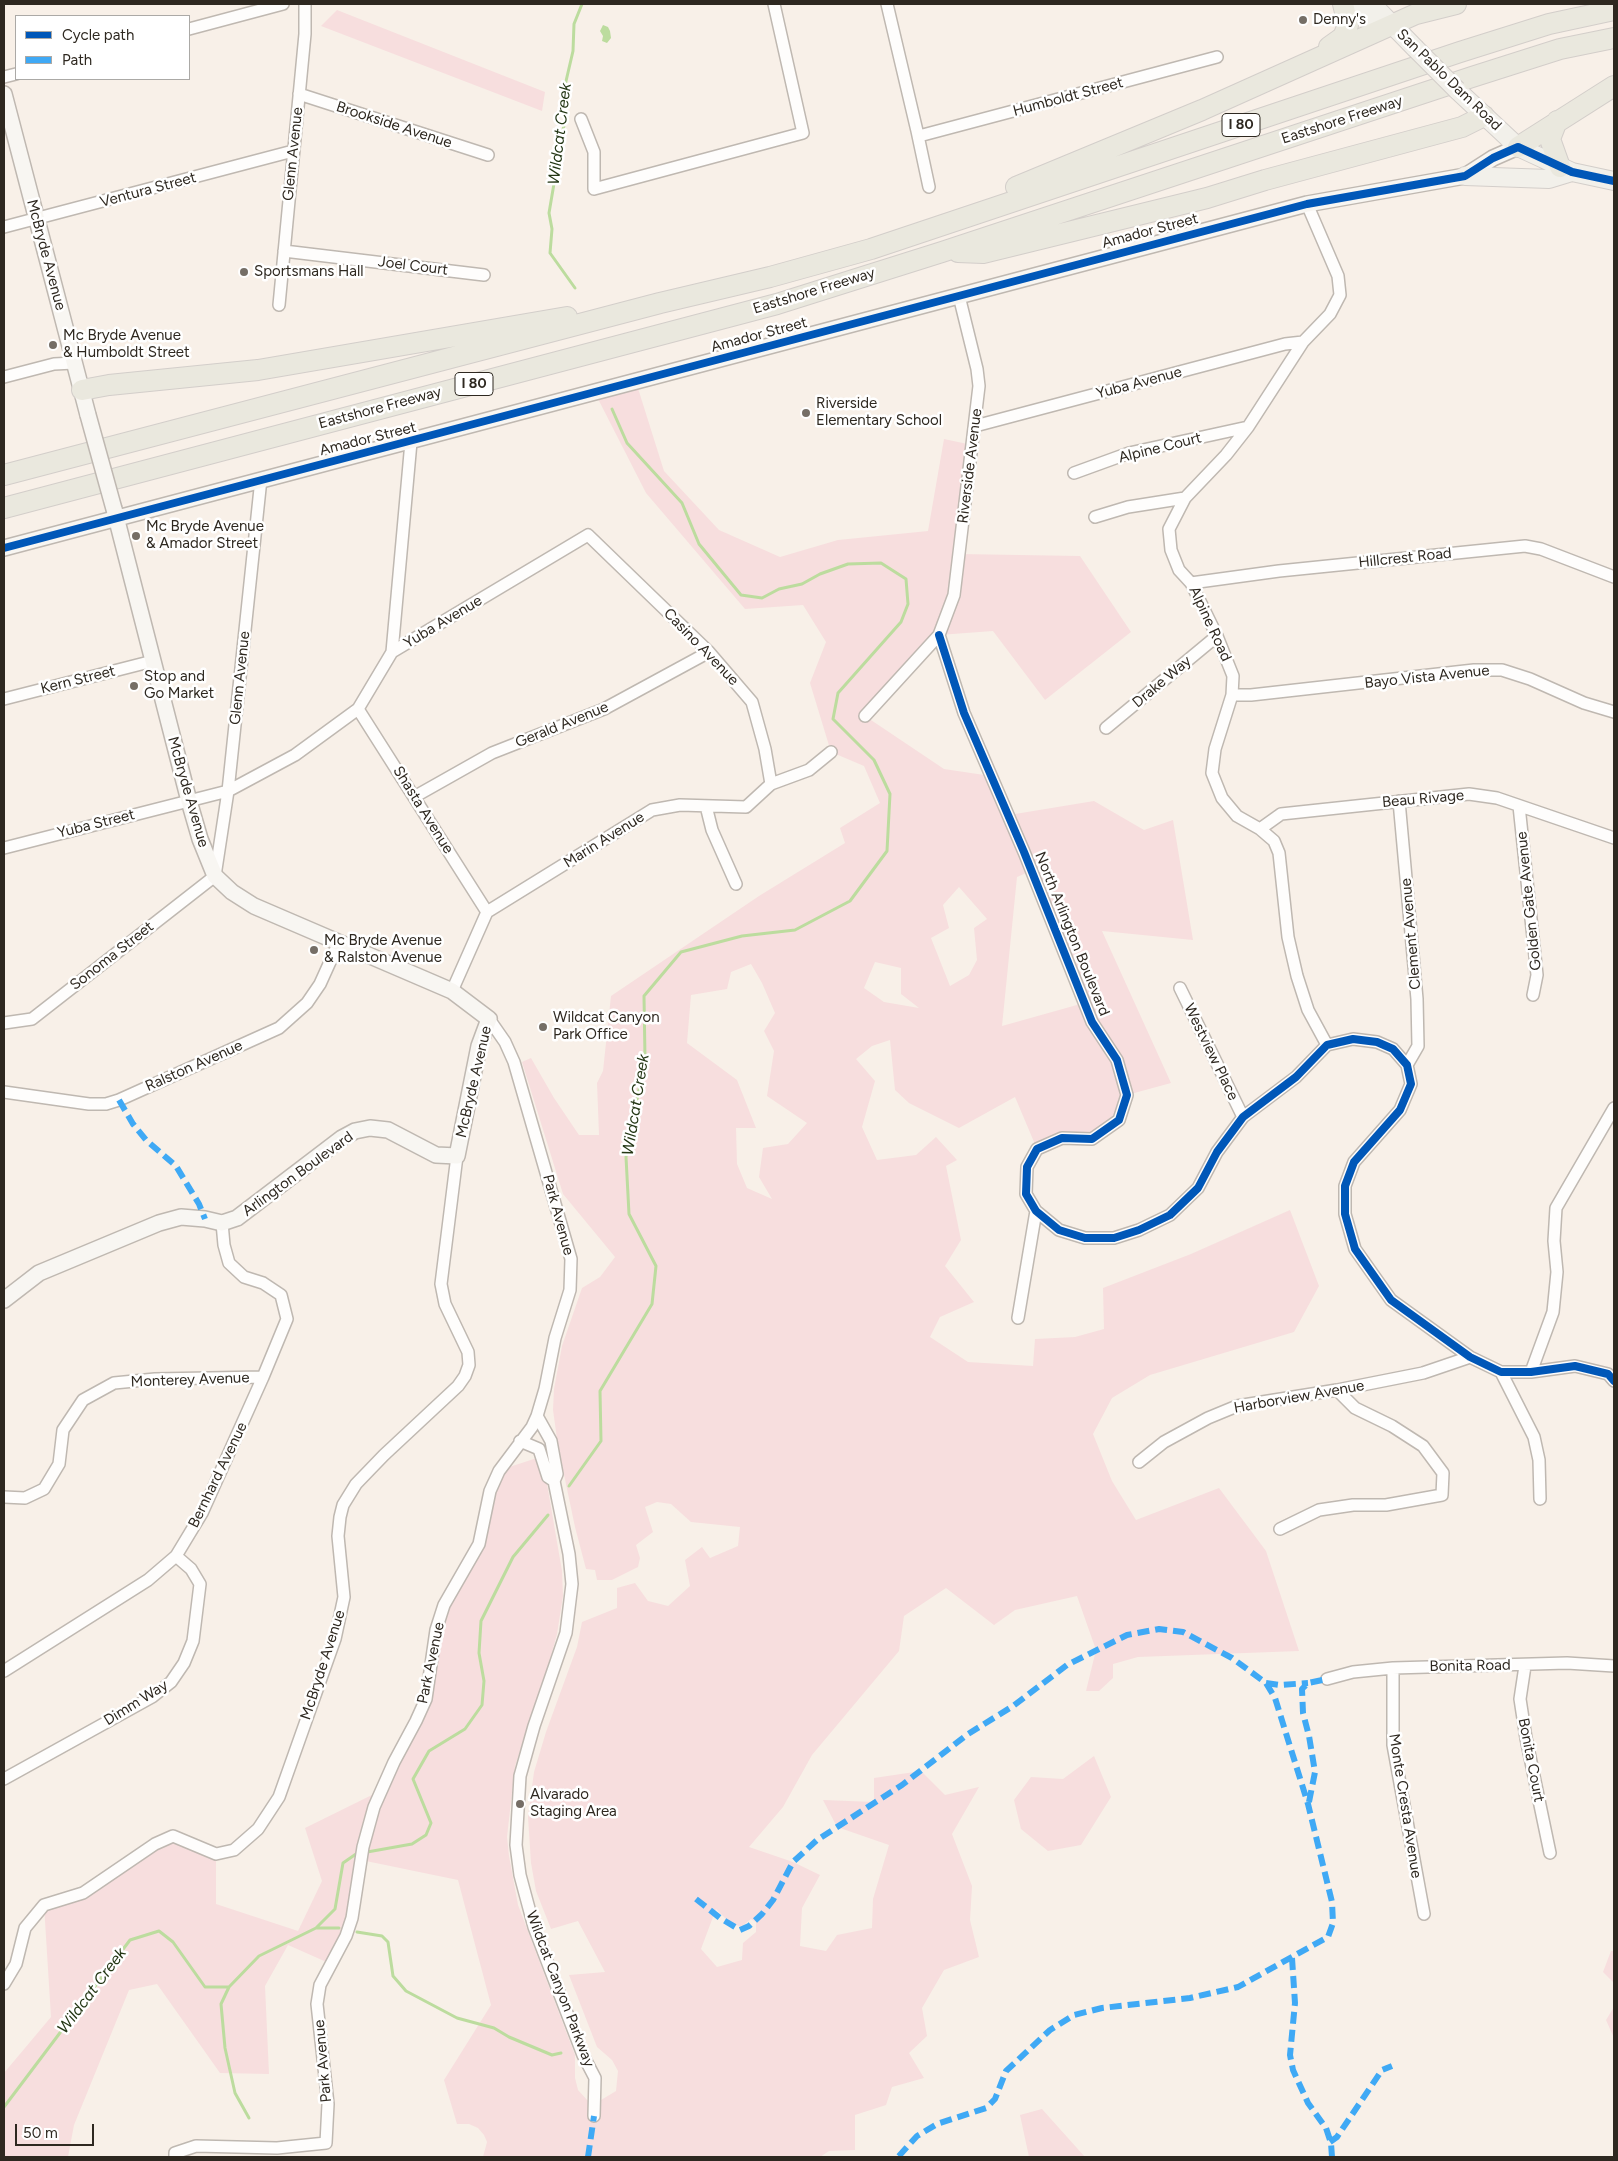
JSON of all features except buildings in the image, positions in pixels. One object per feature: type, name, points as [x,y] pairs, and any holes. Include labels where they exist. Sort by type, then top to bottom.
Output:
[{"type":"highway","points":[[1304,64],[1343,37],[1348,25],[1343,4]]},
{"type":"highway","points":[[871,249],[1202,110],[1416,14],[1456,4]]},
{"type":"highway","name":"Eastshore Freeway","points":[[4,475],[770,277],[871,249],[1460,52],[1549,24],[1614,10]]},
{"type":"highway","name":"Eastshore Freeway","points":[[4,508],[777,304],[942,252],[1481,74],[1560,49],[1614,38]]},
{"type":"highway","points":[[1518,147],[1614,86]]},
{"type":"highway","points":[[942,252],[983,253],[1155,212],[1462,127],[1484,116]]},
{"type":"highway","points":[[1557,121],[1550,139],[1566,169]]},
{"type":"highway","points":[[82,390],[109,385],[275,367],[535,321],[660,304]]},
{"type":"main road","name":"San Pablo Dam Road","points":[[1352,4],[1370,19],[1392,25]]},
{"type":"main road","name":"San Pablo Dam Road","points":[[1372,4],[1457,90],[1518,147],[1566,169],[1614,181]]},
{"type":"main road","name":"McBryde Avenue","points":[[4,94],[74,363],[116,514],[189,801],[200,839],[215,876],[232,892],[254,906],[452,991],[489,1019],[479,1046],[457,1156]]},
{"type":"main road","name":"Amador Street","points":[[4,548],[116,514],[411,442],[1307,204],[1465,176],[1493,158],[1518,147]]},
{"type":"main road","points":[[1465,176],[1549,179],[1566,169]]},
{"type":"main road","name":"Arlington Boulevard","points":[[222,1223],[238,1218],[342,1138],[355,1131],[370,1128],[388,1130],[403,1136],[436,1155],[457,1156]]},
{"type":"main road","points":[[4,1300],[39,1272],[159,1223],[181,1217],[222,1223]]},
{"type":"street","points":[[190,29],[283,4]]},
{"type":"street","name":"Glenn Avenue","points":[[279,305],[305,34],[305,4]]},
{"type":"street","points":[[581,119],[594,152],[594,189],[803,134],[774,4]]},
{"type":"street","points":[[888,4],[919,136],[928,187]]},
{"type":"street","name":"Humboldt Street","points":[[919,136],[1217,57]]},
{"type":"street","name":"Brookside Avenue","points":[[299,94],[488,155]]},
{"type":"street","name":"Ventura Street","points":[[4,228],[293,152]]},
{"type":"street","name":"Alpine Road","points":[[1307,204],[1338,276],[1340,296],[1330,314],[1303,342],[1248,428],[1226,455],[1185,498],[1169,529],[1171,550],[1179,570],[1191,583],[1217,636],[1233,676],[1232,696],[1215,749],[1212,773],[1222,798],[1237,816],[1260,829],[1274,841],[1279,853],[1288,937],[1297,976],[1308,1010],[1327,1045]]},
{"type":"street","name":"Joel Court","points":[[284,251],[484,275]]},
{"type":"street","name":"Riverside Avenue","points":[[939,635],[954,595],[979,386],[977,370],[959,296]]},
{"type":"street","name":"Yuba Avenue","points":[[975,426],[1285,344],[1303,342]]},
{"type":"street","points":[[4,377],[54,364],[74,363]]},
{"type":"street","name":"Alpine Court","points":[[1074,473],[1130,453],[1248,428]]},
{"type":"street","points":[[392,652],[411,442]]},
{"type":"street","name":"Glenn Avenue","points":[[215,876],[228,791],[261,479]]},
{"type":"street","points":[[1095,517],[1128,507],[1185,498]]},
{"type":"street","name":"Yuba Avenue","points":[[189,801],[228,791],[295,755],[358,709],[392,652],[588,535]]},
{"type":"street","name":"Casino Avenue","points":[[588,535],[709,652],[752,702],[765,749],[771,784]]},
{"type":"street","name":"Hillcrest Road","points":[[1191,583],[1279,571],[1525,546],[1541,549],[1614,577]]},
{"type":"street","points":[[865,716],[939,635]]},
{"type":"street","name":"North Arlington Boulevard","points":[[939,635],[964,713],[1024,852],[1092,1022],[1117,1060],[1127,1095],[1119,1120],[1092,1139],[1062,1138],[1037,1149],[1026,1167],[1026,1194],[1036,1211],[1059,1230],[1085,1238],[1114,1238],[1140,1230],[1170,1216],[1198,1188],[1217,1152],[1243,1116],[1296,1077],[1327,1045]]},
{"type":"street","name":"Drake Way","points":[[1106,728],[1217,636]]},
{"type":"street","name":"Gerald Avenue","points":[[414,797],[492,753],[604,709],[709,652]]},
{"type":"street","name":"Kern Street","points":[[4,699],[153,661]]},
{"type":"street","name":"Bayo Vista Avenue","points":[[1232,696],[1474,670],[1502,670],[1530,678],[1584,703],[1614,712]]},
{"type":"street","name":"Shasta Avenue","points":[[358,709],[487,912]]},
{"type":"street","name":"Marin Avenue","points":[[487,912],[652,810],[680,805],[746,807],[771,784],[809,770],[831,752]]},
{"type":"street","name":"Beau Rivage","points":[[1260,829],[1281,814],[1469,794],[1497,798],[1614,838]]},
{"type":"street","name":"Yuba Street","points":[[4,848],[189,801]]},
{"type":"street","name":"Clement Avenue","points":[[1399,801],[1417,999],[1418,1046],[1407,1065]]},
{"type":"street","points":[[706,806],[712,830],[736,884]]},
{"type":"street","name":"Golden Gate Avenue","points":[[1519,806],[1537,976],[1533,995]]},
{"type":"street","name":"Sonoma Street","points":[[4,1024],[32,1019],[215,876]]},
{"type":"street","points":[[452,991],[487,912]]},
{"type":"street","name":"Ralston Avenue","points":[[4,1092],[89,1104],[106,1104],[128,1096],[279,1028],[307,1003],[320,984],[339,942]]},
{"type":"street","name":"Westview Place","points":[[1180,988],[1243,1116]]},
{"type":"street","name":"Park Avenue","points":[[175,2157],[175,2153],[196,2146],[277,2148],[326,2143],[328,2104],[318,1994],[320,1985],[346,1936],[352,1918],[363,1848],[380,1791],[426,1699],[436,1630],[444,1605],[479,1544],[490,1490],[499,1471],[538,1416],[555,1338],[570,1290],[571,1259],[514,1062],[505,1042],[489,1019]]},
{"type":"street","points":[[1327,1045],[1353,1039],[1377,1042],[1393,1049],[1407,1065],[1411,1084],[1400,1110],[1354,1162],[1345,1186],[1345,1214],[1355,1248],[1391,1300],[1470,1357],[1501,1372],[1531,1372],[1575,1366],[1608,1374],[1614,1381]]},
{"type":"street","points":[[1531,1372],[1553,1312],[1557,1272],[1554,1241],[1556,1208],[1614,1108]]},
{"type":"street","name":"McBryde Avenue","points":[[4,1984],[16,1964],[25,1928],[44,1905],[83,1893],[156,1844],[174,1836],[216,1854],[234,1850],[258,1829],[278,1797],[335,1639],[344,1597],[338,1536],[343,1505],[356,1484],[384,1455],[458,1386],[465,1376],[469,1364],[468,1352],[445,1304],[441,1284],[457,1156]]},
{"type":"street","points":[[1018,1318],[1036,1211]]},
{"type":"street","name":"Bernhard Avenue","points":[[4,1670],[119,1600],[148,1580],[176,1556],[202,1513],[287,1319],[281,1295],[263,1283],[244,1277],[229,1263],[224,1246],[222,1223]]},
{"type":"street","name":"Harborview Avenue","points":[[1139,1462],[1164,1442],[1208,1418],[1237,1406],[1337,1390],[1424,1373],[1470,1357]]},
{"type":"street","points":[[1501,1372],[1534,1437],[1539,1460],[1540,1499]]},
{"type":"street","name":"Monterey Avenue","points":[[4,1498],[25,1498],[44,1489],[59,1464],[62,1430],[82,1400],[114,1383],[155,1379],[263,1377]]},
{"type":"street","points":[[1280,1530],[1319,1510],[1353,1505],[1386,1505],[1442,1495],[1443,1473],[1422,1446],[1392,1426],[1355,1408],[1337,1390]]},
{"type":"street","name":"Wildcat Canyon Parkway","points":[[538,1416],[549,1437],[545,1447],[548,1477],[554,1482],[571,1570],[570,1608],[560,1652],[524,1760],[516,1814],[516,1845],[524,1894],[534,1927],[580,2048],[595,2078],[594,2116]]},
{"type":"street","points":[[520,1442],[545,1447]]},
{"type":"street","name":"Dimm Way","points":[[4,1779],[152,1697],[171,1682],[184,1663],[193,1641],[200,1584],[191,1568],[176,1556]]},
{"type":"street","name":"Bonita Road","points":[[1327,1679],[1353,1672],[1393,1668],[1525,1666],[1567,1663],[1614,1666]]},
{"type":"street","name":"Bonita Court","points":[[1525,1666],[1520,1699],[1526,1738],[1550,1853]]},
{"type":"street","name":"Monte Cresta Avenue","points":[[1393,1668],[1392,1745],[1424,1914]]},
{"type":"shaded area","points":[[337,10],[545,92],[542,111],[321,26]]},
{"type":"shaded area","points":[[603,25],[608,27],[610,31],[611,38],[607,43],[602,41],[603,36],[600,31]]},
{"type":"shaded area","points":[[636,382],[664,471],[719,530],[780,557],[838,540],[928,531],[944,439],[972,445],[959,554],[1080,556],[1131,632],[1045,700],[993,631],[939,635],[865,716],[944,769],[991,776],[1015,814],[1094,801],[1144,830],[1173,820],[1193,940],[1102,931],[1171,1083],[1127,1095],[1119,1120],[1092,1139],[1062,1138],[1037,1149],[1015,1097],[959,1128],[909,1103],[895,1090],[890,1040],[872,1046],[856,1059],[875,1081],[862,1127],[877,1160],[916,1155],[936,1137],[957,1160],[946,1166],[961,1240],[945,1266],[974,1302],[940,1317],[930,1337],[968,1362],[1033,1366],[1035,1339],[1075,1337],[1104,1329],[1103,1288],[1191,1254],[1290,1210],[1319,1286],[1294,1332],[1150,1375],[1112,1398],[1093,1434],[1112,1481],[1136,1520],[1219,1488],[1266,1551],[1299,1651],[1138,1657],[1113,1664],[1113,1678],[1099,1691],[1086,1691],[1096,1650],[1077,1596],[1015,1610],[994,1625],[946,1588],[904,1616],[899,1651],[812,1755],[783,1807],[749,1847],[793,1862],[820,1875],[802,1908],[800,1946],[826,1951],[837,1935],[872,1928],[873,1899],[889,1845],[837,1827],[823,1800],[874,1802],[874,1778],[921,1771],[945,1795],[979,1787],[952,1834],[972,1886],[970,1920],[979,1957],[944,1970],[922,2008],[927,2036],[909,2053],[924,2078],[892,2087],[886,2105],[855,2115],[855,2150],[829,2151],[820,2157],[483,2157],[487,2142],[484,2135],[478,2128],[469,2124],[457,2124],[444,2080],[491,2005],[458,1880],[361,1860],[352,1918],[331,1964],[288,1945],[265,1986],[269,2074],[220,2073],[157,1984],[129,1990],[74,2125],[68,2157],[4,2157],[4,2073],[51,2017],[44,1905],[83,1893],[173,1836],[216,1854],[216,1904],[298,1931],[322,1881],[305,1828],[380,1791],[421,1697],[431,1630],[474,1542],[497,1471],[537,1458],[546,1478],[562,1571],[563,1596],[557,1634],[550,1660],[515,1766],[507,1837],[509,1856],[518,1905],[575,2055],[575,2078],[578,2090],[589,2102],[601,2100],[616,2091],[618,2071],[612,2060],[597,2047],[569,1975],[605,1972],[578,1921],[551,1929],[536,1891],[531,1863],[528,1817],[534,1772],[546,1732],[577,1647],[582,1622],[617,1608],[617,1588],[635,1583],[648,1601],[668,1606],[690,1586],[685,1560],[702,1547],[710,1558],[738,1546],[740,1527],[691,1522],[671,1504],[657,1502],[645,1507],[653,1532],[636,1545],[640,1558],[638,1567],[612,1580],[597,1580],[595,1570],[586,1569],[558,1446],[553,1410],[554,1389],[562,1346],[582,1288],[600,1277],[615,1257],[563,1194],[522,1062],[531,1058],[554,1098],[579,1135],[599,1135],[597,1083],[603,1071],[611,996],[759,896],[845,843],[840,828],[880,803],[864,766],[831,752],[810,683],[826,642],[803,605],[745,609],[646,493],[595,393]],"holes":[[[1031,871],[1084,1003],[1002,1026],[1017,877]],[[959,887],[987,919],[974,928],[977,960],[969,975],[950,986],[931,938],[949,928],[943,905]],[[875,962],[901,968],[901,994],[919,1008],[884,1002],[864,988]],[[751,964],[762,983],[775,1013],[764,1031],[774,1051],[767,1096],[807,1123],[788,1144],[763,1148],[759,1177],[772,1199],[747,1188],[737,1164],[736,1128],[756,1128],[737,1080],[687,1043],[691,995],[727,989],[731,972]],[[716,1909],[729,1922],[741,1927],[751,1919],[756,1922],[756,1932],[743,1943],[742,1960],[717,1967],[701,1949]]]},
{"type":"shaded area","points":[[1094,1756],[1111,1797],[1081,1845],[1048,1851],[1021,1829],[1014,1800],[1031,1777],[1063,1779]]},
{"type":"shaded area","points":[[1611,1951],[1614,1951],[1614,1983],[1603,1972]]},
{"type":"shaded area","points":[[1614,2007],[1614,2038],[1606,2020]]},
{"type":"shaded area","points":[[1042,2109],[1085,2157],[1029,2157],[1020,2115]]},
{"type":"waterway","name":"Wildcat Creek","points":[[575,288],[550,253],[552,229],[549,213],[565,119],[563,94],[573,51],[574,24],[582,4]]},
{"type":"waterway","name":"Wildcat Creek","points":[[569,1486],[601,1441],[600,1391],[652,1304],[656,1266],[629,1214],[626,1157],[645,1058],[644,996],[681,952],[742,936],[795,930],[850,901],[887,851],[890,794],[874,760],[833,719],[838,693],[901,622],[908,604],[906,579],[881,563],[848,564],[820,574],[802,584],[779,589],[762,598],[741,595],[699,544],[682,503],[627,443],[612,409]]},
{"type":"waterway","name":"Wildcat Creek","points":[[4,2107],[130,1940],[159,1931],[173,1942],[205,1987],[229,1987],[259,1956],[316,1928],[335,1909],[343,1863],[356,1854],[412,1844],[426,1835],[431,1823],[413,1779],[429,1751],[465,1729],[482,1705],[484,1681],[479,1653],[481,1621],[513,1557],[548,1515]]},
{"type":"waterway","points":[[316,1928],[339,1928]]},
{"type":"waterway","points":[[357,1932],[382,1936],[388,1942],[393,1976],[406,1991],[457,2018],[494,2028],[509,2037],[552,2055],[561,2053]]},
{"type":"waterway","points":[[229,1987],[221,2004],[225,2048],[235,2093],[249,2118]]},
{"type":"marked path","points":[[119,1100],[133,1124],[146,1140],[176,1166],[199,1204],[205,1219]]},
{"type":"marked path","points":[[696,1899],[720,1918],[740,1930],[749,1926],[773,1900],[793,1862],[817,1840],[902,1785],[968,1734],[1013,1706],[1067,1665],[1127,1635],[1159,1629],[1183,1632],[1232,1658],[1266,1683],[1275,1698],[1308,1804],[1332,1902],[1333,1923],[1328,1937],[1238,1987],[1190,1998],[1102,2008],[1074,2015],[1050,2030],[1006,2071],[995,2099],[986,2108],[937,2124],[917,2136],[898,2157]]},
{"type":"marked path","points":[[1309,1802],[1315,1772],[1303,1713],[1302,1689],[1308,1683],[1327,1679]]},
{"type":"marked path","points":[[1266,1683],[1280,1685],[1308,1683]]},
{"type":"marked path","points":[[1292,1958],[1295,2003],[1290,2055],[1293,2070],[1308,2103],[1326,2128],[1331,2143],[1332,2157]]},
{"type":"marked path","points":[[1330,2142],[1337,2137],[1382,2070],[1392,2066]]},
{"type":"marked path","points":[[588,2157],[594,2116]]},
{"type":"cycle path","points":[[4,548],[1307,204],[1465,176],[1493,158],[1518,147],[1572,172],[1614,181]]},
{"type":"cycle path","points":[[939,635],[964,713],[1024,852],[1092,1022],[1117,1060],[1127,1095],[1119,1120],[1092,1139],[1062,1138],[1037,1149],[1027,1167],[1026,1194],[1036,1211],[1059,1230],[1085,1238],[1114,1238],[1139,1230],[1170,1215],[1198,1188],[1217,1152],[1243,1117],[1296,1077],[1327,1045],[1353,1039],[1377,1042],[1393,1049],[1407,1065],[1411,1084],[1400,1110],[1354,1162],[1345,1186],[1345,1214],[1355,1249],[1391,1300],[1470,1357],[1501,1372],[1531,1372],[1575,1366],[1608,1374],[1614,1381]]},
{"type":"place","name":"Denny's","points":[[1303,20]]},
{"type":"place","name":"Sportsmans Hall","points":[[244,272]]},
{"type":"place","name":"Mc Bryde Avenue & Humboldt Street","points":[[53,345]]},
{"type":"place","name":"Riverside Elementary School","points":[[806,413]]},
{"type":"place","name":"Mc Bryde Avenue & Amador Street","points":[[136,536]]},
{"type":"place","name":"Stop and Go Market","points":[[134,686]]},
{"type":"place","name":"Mc Bryde Avenue & Ralston Avenue","points":[[314,950]]},
{"type":"place","name":"Wildcat Canyon Park Office","points":[[543,1027]]},
{"type":"place","name":"Alvarado Staging Area","points":[[520,1804]]}]
